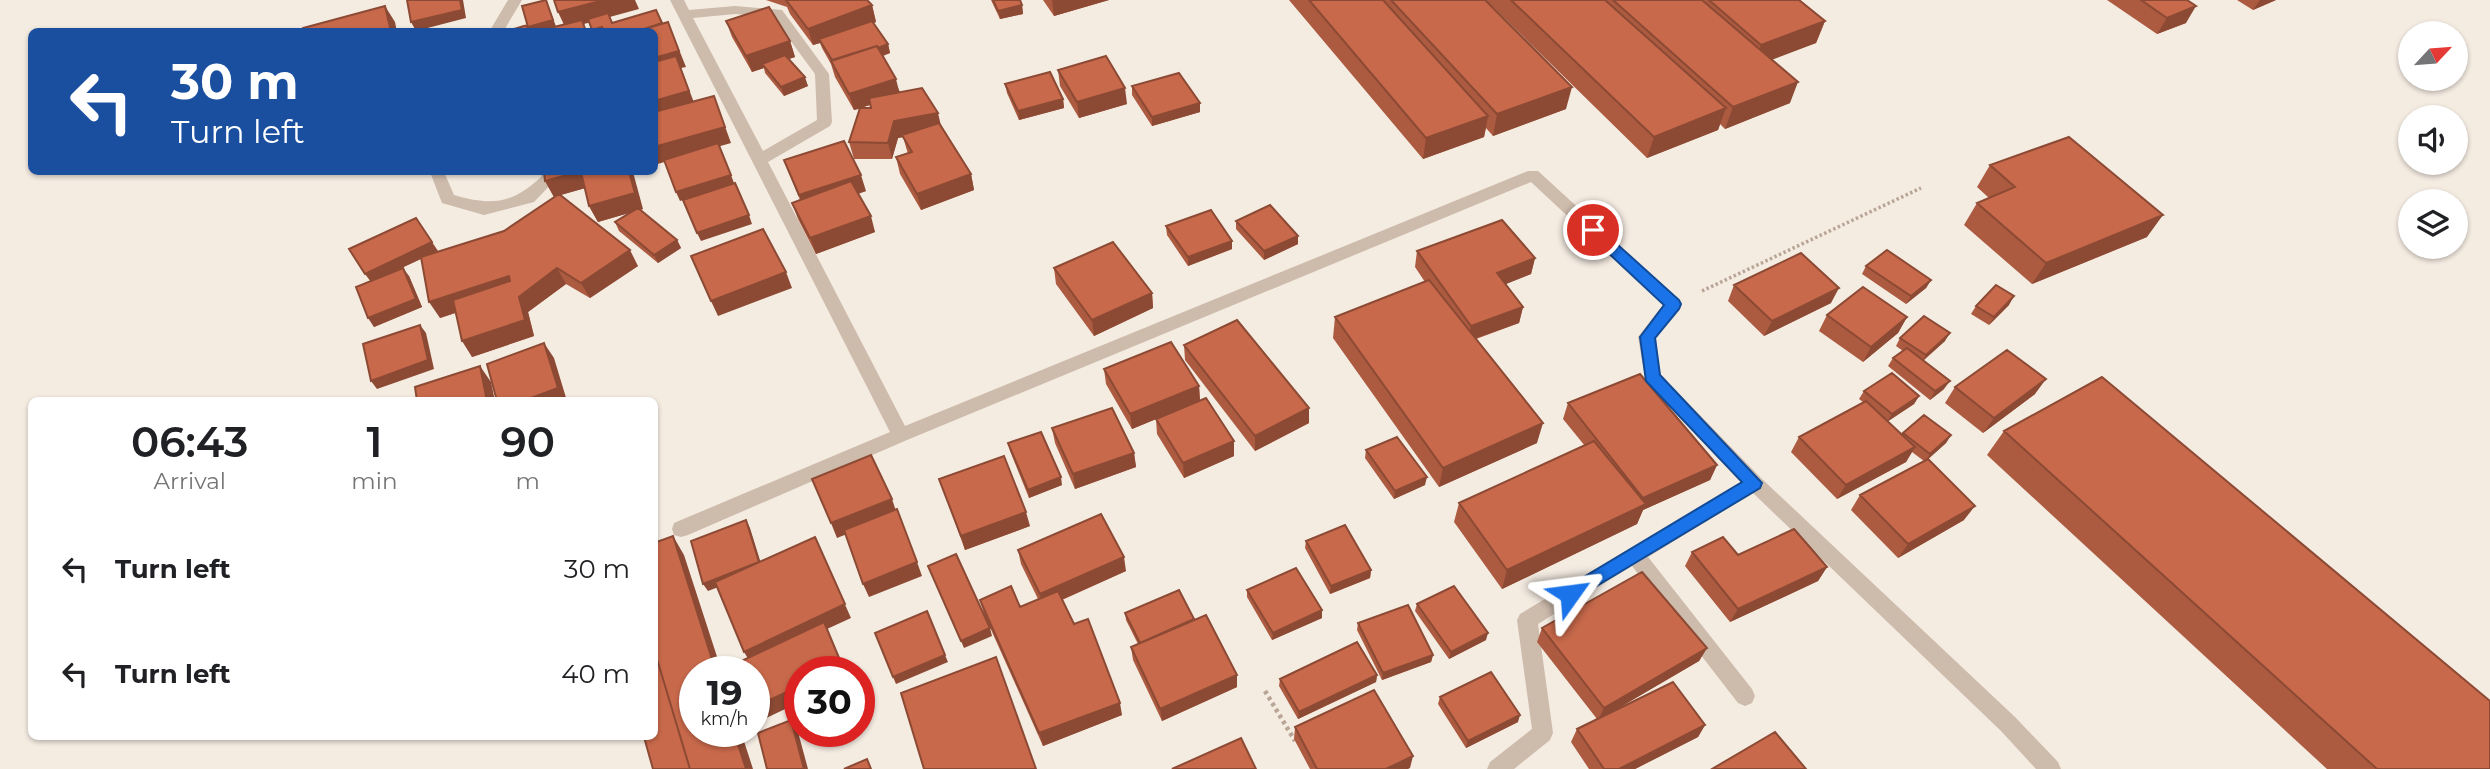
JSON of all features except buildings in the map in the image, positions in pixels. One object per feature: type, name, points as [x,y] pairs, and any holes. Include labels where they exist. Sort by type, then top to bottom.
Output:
[{"type":"street","points":[[498,28],[515,0]]},
{"type":"street","points":[[758,161],[825,122],[822,75],[777,13],[681,8],[758,161],[901,435]]},
{"type":"street","points":[[438,175],[448,199],[484,209],[528,198],[549,178],[548,175]]},
{"type":"street","points":[[681,529],[901,435],[1533,175],[1673,304],[1647,337],[1652,377],[1754,483],[2008,724],[2050,769]]},
{"type":"street","points":[[1498,769],[1543,733],[1527,620],[1754,483]]},
{"type":"street","points":[[1635,555],[1745,696]]},
{"type":"path","points":[[1673,304],[1921,188]]},
{"type":"path","points":[[1265,691],[1299,747]]},
{"type":"route","points":[[1570,594],[1754,483],[1652,377],[1647,337],[1673,304],[1593,230]]}]
